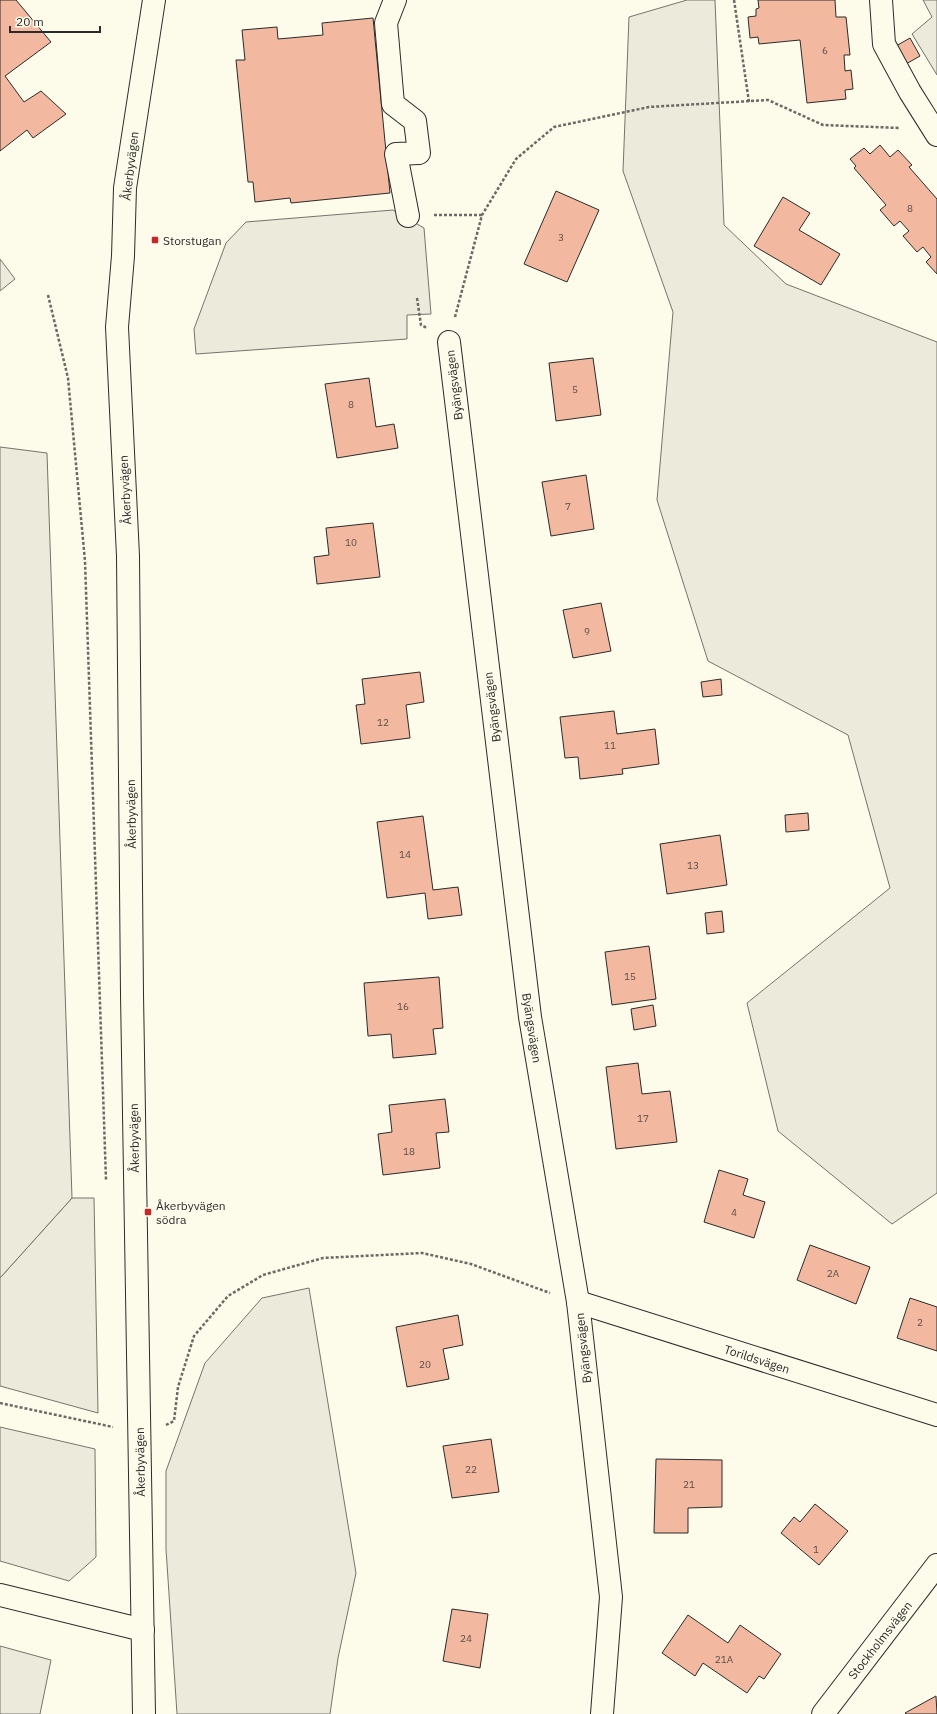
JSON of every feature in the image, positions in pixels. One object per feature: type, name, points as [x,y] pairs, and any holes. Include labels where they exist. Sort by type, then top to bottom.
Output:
[{"type":"street","name":"Åkerbyvägen","points":[[144,1714],[132,994],[128,556],[118,327],[123,256],[125,188],[154,0]]},
{"type":"street","points":[[396,0],[386,23],[393,104],[415,121],[419,153],[396,154],[408,216]]},
{"type":"street","points":[[881,0],[884,44],[910,92],[936,132]]},
{"type":"street","name":"Byängsvägen","points":[[449,342],[530,1017],[578,1302],[611,1598],[602,1714]]},
{"type":"street","name":"Torildsvägen","points":[[578,1302],[937,1415]]},
{"type":"street","name":"Stockholmsvägen","points":[[823,1714],[937,1565]]},
{"type":"street","points":[[0,1595],[143,1630]]},
{"type":"path","points":[[734,0],[749,102]]},
{"type":"path","points":[[449,342],[482,214],[516,159],[554,127],[649,107],[768,100],[823,125],[936,132]]},
{"type":"path","points":[[408,216],[482,214]]},
{"type":"path","points":[[48,295],[68,378],[85,560],[106,1181]]},
{"type":"path","points":[[139,1433],[160,1429],[174,1421],[178,1387],[194,1336],[228,1296],[263,1275],[323,1258],[422,1253],[471,1264],[578,1302]]},
{"type":"path","points":[[0,1403],[114,1427],[114,1419]]},
{"type":"shaded area","points":[[687,0],[715,0],[724,225],[786,284],[937,342],[937,1193],[892,1224],[778,1131],[747,1003],[890,888],[848,735],[708,661],[657,500],[673,312],[623,171],[629,17]]},
{"type":"shaded area","points":[[923,0],[937,0],[937,75],[912,34],[932,17]]},
{"type":"shaded area","points":[[393,210],[424,228],[431,314],[407,315],[407,339],[196,354],[194,329],[226,243],[246,222]]},
{"type":"shaded area","points":[[0,259],[15,279],[0,291]]},
{"type":"shaded area","points":[[0,447],[47,453],[72,1198],[0,1278]]},
{"type":"shaded area","points":[[72,1198],[94,1198],[98,1413],[0,1386],[0,1278]]},
{"type":"shaded area","points":[[309,1288],[356,1573],[338,1658],[330,1714],[177,1714],[166,1549],[166,1471],[205,1363],[262,1298]]},
{"type":"shaded area","points":[[0,1427],[95,1449],[96,1557],[69,1581],[0,1561]]},
{"type":"shaded area","points":[[0,1646],[51,1660],[40,1714],[0,1714]]},
{"type":"building","points":[[0,0],[16,0],[51,42],[5,76],[24,102],[41,91],[66,114],[33,138],[27,130],[0,151]]},
{"type":"building","points":[[758,0],[835,0],[836,17],[846,17],[850,55],[844,55],[845,71],[851,70],[853,89],[845,90],[846,99],[807,103],[800,40],[759,44],[758,37],[750,38],[748,17],[756,16],[756,9],[759,8]]},
{"type":"building","points":[[373,18],[390,193],[291,203],[290,198],[255,202],[253,182],[248,182],[236,60],[245,60],[242,30],[277,27],[278,39],[323,35],[322,23]]},
{"type":"building","points":[[910,38],[920,56],[906,64],[896,46]]},
{"type":"building","points":[[880,145],[890,157],[898,150],[912,165],[909,167],[937,199],[937,274],[926,262],[931,257],[923,247],[917,252],[903,236],[909,231],[900,221],[894,226],[880,210],[886,205],[854,168],[856,166],[850,159],[864,148],[870,154]]},
{"type":"building","points":[[556,191],[599,210],[567,282],[524,264]]},
{"type":"building","points":[[783,197],[810,213],[799,230],[840,254],[821,285],[754,246]]},
{"type":"building","points":[[593,358],[601,415],[556,421],[549,363]]},
{"type":"building","points":[[369,378],[376,427],[394,424],[398,448],[337,458],[325,384]]},
{"type":"building","points":[[586,475],[594,529],[551,536],[542,482]]},
{"type":"building","points":[[373,523],[380,577],[317,584],[314,557],[329,555],[326,528]]},
{"type":"building","points":[[601,603],[611,651],[573,658],[563,610]]},
{"type":"building","points":[[420,672],[424,702],[406,705],[410,738],[361,744],[356,705],[365,704],[362,679]]},
{"type":"building","points":[[721,679],[722,695],[703,697],[701,682]]},
{"type":"building","points":[[614,711],[617,734],[655,729],[659,764],[622,769],[623,774],[580,779],[578,757],[565,758],[560,717]]},
{"type":"building","points":[[808,813],[809,830],[786,832],[785,815]]},
{"type":"building","points":[[423,816],[433,890],[458,887],[462,915],[428,919],[425,893],[387,898],[377,822]]},
{"type":"building","points":[[720,835],[727,885],[667,894],[660,844]]},
{"type":"building","points":[[722,911],[724,932],[707,934],[705,913]]},
{"type":"building","points":[[649,946],[656,999],[612,1005],[605,952]]},
{"type":"building","points":[[439,977],[443,1028],[433,1029],[436,1054],[393,1058],[391,1034],[368,1036],[364,983]]},
{"type":"building","points":[[653,1005],[656,1026],[634,1030],[631,1009]]},
{"type":"building","points":[[638,1063],[642,1094],[670,1091],[677,1142],[616,1149],[606,1067]]},
{"type":"building","points":[[445,1099],[449,1132],[436,1133],[440,1168],[383,1175],[378,1134],[392,1132],[389,1105]]},
{"type":"building","points":[[719,1170],[748,1179],[743,1195],[765,1202],[754,1238],[704,1222]]},
{"type":"building","points":[[810,1245],[870,1267],[856,1304],[797,1280]]},
{"type":"building","points":[[910,1298],[937,1307],[937,1351],[897,1338]]},
{"type":"building","points":[[458,1315],[463,1345],[443,1349],[449,1379],[407,1387],[396,1327]]},
{"type":"building","points":[[491,1439],[499,1492],[452,1498],[443,1446]]},
{"type":"building","points":[[656,1459],[722,1460],[722,1507],[688,1508],[688,1533],[654,1533]]},
{"type":"building","points":[[815,1504],[848,1531],[819,1565],[781,1533],[794,1517],[800,1522]]},
{"type":"building","points":[[452,1609],[488,1614],[480,1668],[443,1661]]},
{"type":"building","points":[[688,1615],[728,1643],[740,1625],[781,1654],[764,1679],[759,1676],[747,1693],[703,1663],[695,1676],[662,1653]]},
{"type":"building","points":[[936,1696],[937,1714],[905,1713]]},
{"type":"place","name":"Storstugan","points":[[155,240]]},
{"type":"place","name":"Åkerbyvägen södra","points":[[148,1212]]}]
